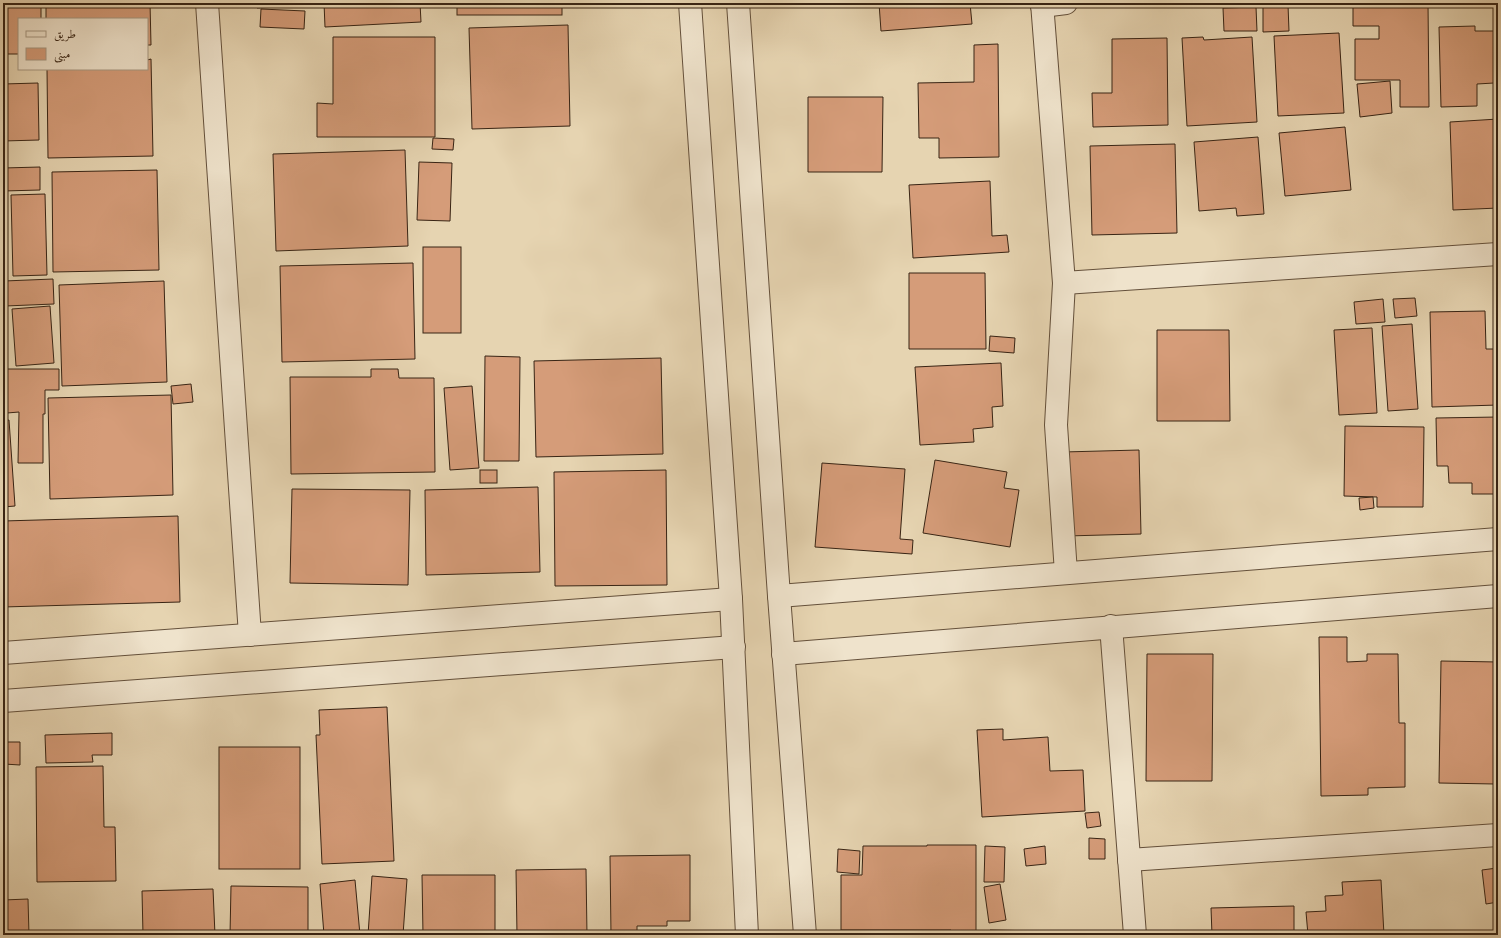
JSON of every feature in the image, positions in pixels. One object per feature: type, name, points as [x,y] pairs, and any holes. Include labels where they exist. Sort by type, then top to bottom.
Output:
[{"type":"street","points":[[207,3],[250,635]]},
{"type":"street","points":[[690,3],[734,646],[747,935]]},
{"type":"street","points":[[738,3],[783,654],[805,935]]},
{"type":"street","points":[[1066,3],[1042,5],[1064,283],[1056,425],[1066,573]]},
{"type":"street","points":[[1064,283],[1498,254]]},
{"type":"street","points":[[779,596],[1498,539]]},
{"type":"street","points":[[783,654],[1111,626],[1498,596]]},
{"type":"street","points":[[3,653],[731,599]]},
{"type":"street","points":[[1111,626],[1135,935]]},
{"type":"street","points":[[3,701],[734,646]]},
{"type":"street","points":[[1129,860],[1498,835]]},
{"type":"building","points":[[3,3],[41,3],[41,18],[18,18],[18,54],[3,54]]},
{"type":"building","points":[[46,3],[150,3],[151,45],[148,45],[148,18],[46,18]]},
{"type":"building","points":[[257,3],[308,3],[308,6],[257,8]]},
{"type":"building","points":[[324,3],[420,3],[421,22],[325,27]]},
{"type":"building","points":[[457,3],[562,3],[562,15],[457,15]]},
{"type":"building","points":[[879,3],[970,3],[972,24],[881,31]]},
{"type":"building","points":[[1353,3],[1428,3],[1429,107],[1400,107],[1400,80],[1355,80],[1355,39],[1379,39],[1379,26],[1353,26]]},
{"type":"building","points":[[1288,5],[1289,31],[1263,32],[1263,6]]},
{"type":"building","points":[[1256,7],[1257,31],[1224,31],[1223,8]]},
{"type":"building","points":[[261,9],[305,11],[304,29],[260,27]]},
{"type":"building","points":[[568,25],[570,126],[472,129],[469,28]]},
{"type":"building","points":[[1475,26],[1475,31],[1494,31],[1494,83],[1477,84],[1477,106],[1441,107],[1439,27]]},
{"type":"building","points":[[1339,33],[1344,113],[1278,116],[1274,36]]},
{"type":"building","points":[[333,37],[435,37],[435,137],[317,137],[317,103],[333,104]]},
{"type":"building","points":[[1203,37],[1204,40],[1252,37],[1257,122],[1187,126],[1182,38]]},
{"type":"building","points":[[1167,38],[1168,125],[1093,127],[1092,93],[1112,93],[1112,39]]},
{"type":"building","points":[[998,44],[999,157],[939,158],[939,138],[919,138],[918,83],[974,82],[974,45]]},
{"type":"building","points":[[151,59],[153,156],[48,158],[47,70],[148,70],[148,60]]},
{"type":"building","points":[[1390,81],[1392,113],[1360,117],[1357,84]]},
{"type":"building","points":[[38,83],[39,140],[3,141],[3,84]]},
{"type":"building","points":[[808,97],[883,97],[882,172],[808,172]]},
{"type":"building","points":[[1498,119],[1498,208],[1453,210],[1450,122]]},
{"type":"building","points":[[1345,127],[1351,190],[1285,196],[1279,133]]},
{"type":"building","points":[[1258,137],[1264,214],[1237,216],[1236,208],[1199,211],[1194,142]]},
{"type":"building","points":[[433,138],[454,139],[453,150],[432,149]]},
{"type":"building","points":[[1175,144],[1177,233],[1092,235],[1090,146]]},
{"type":"building","points":[[405,150],[408,246],[276,251],[273,154]]},
{"type":"building","points":[[419,162],[452,163],[450,221],[417,220]]},
{"type":"building","points":[[40,167],[40,190],[3,191],[3,168]]},
{"type":"building","points":[[157,170],[159,270],[53,272],[52,172]]},
{"type":"building","points":[[990,181],[992,236],[1007,235],[1009,252],[913,258],[909,185]]},
{"type":"building","points":[[45,194],[47,275],[13,276],[11,195]]},
{"type":"building","points":[[423,247],[461,247],[461,333],[423,333]]},
{"type":"building","points":[[413,263],[415,359],[282,362],[280,266]]},
{"type":"building","points":[[909,273],[985,273],[986,349],[909,349]]},
{"type":"building","points":[[53,279],[54,304],[5,306],[4,281]]},
{"type":"building","points":[[164,281],[167,382],[62,386],[59,285]]},
{"type":"building","points":[[1415,298],[1417,316],[1395,318],[1393,299]]},
{"type":"building","points":[[1383,299],[1385,322],[1356,324],[1354,302]]},
{"type":"building","points":[[50,306],[54,363],[16,366],[12,309]]},
{"type":"building","points":[[1485,311],[1486,349],[1498,349],[1498,405],[1432,407],[1430,312]]},
{"type":"building","points":[[1412,324],[1418,409],[1388,411],[1382,326]]},
{"type":"building","points":[[1372,328],[1377,413],[1339,415],[1334,330]]},
{"type":"building","points":[[1157,330],[1229,330],[1230,421],[1157,421]]},
{"type":"building","points":[[990,336],[1015,338],[1014,353],[989,351]]},
{"type":"building","points":[[485,356],[520,357],[519,461],[484,461]]},
{"type":"building","points":[[661,358],[663,454],[536,457],[534,361]]},
{"type":"building","points":[[1001,363],[1003,406],[992,407],[993,427],[973,429],[974,442],[920,445],[915,367]]},
{"type":"building","points":[[7,369],[59,369],[59,390],[45,390],[45,414],[43,414],[43,463],[18,463],[19,412],[7,413]]},
{"type":"building","points":[[371,369],[398,369],[399,378],[434,378],[435,472],[291,474],[290,377],[371,377]]},
{"type":"building","points":[[191,384],[193,402],[173,404],[171,386]]},
{"type":"building","points":[[472,386],[479,468],[450,470],[444,388]]},
{"type":"building","points":[[171,395],[173,495],[50,499],[48,398]]},
{"type":"building","points":[[1498,417],[1498,494],[1472,494],[1472,483],[1449,483],[1448,466],[1437,466],[1436,418]]},
{"type":"building","points":[[9,420],[15,506],[3,507],[3,421]]},
{"type":"building","points":[[1345,426],[1424,427],[1423,507],[1377,507],[1377,497],[1344,496]]},
{"type":"building","points":[[1139,450],[1141,534],[1066,536],[1063,452]]},
{"type":"building","points":[[935,460],[1007,472],[1004,488],[1019,490],[1010,547],[923,533]]},
{"type":"building","points":[[822,463],[905,469],[900,539],[913,540],[912,554],[815,547]]},
{"type":"building","points":[[480,470],[497,470],[497,483],[480,483]]},
{"type":"building","points":[[666,470],[667,585],[555,586],[554,472]]},
{"type":"building","points":[[538,487],[540,572],[426,575],[425,490]]},
{"type":"building","points":[[292,489],[410,490],[408,585],[290,583]]},
{"type":"building","points":[[1373,497],[1374,508],[1360,510],[1359,498]]},
{"type":"building","points":[[178,516],[180,602],[3,607],[3,521]]},
{"type":"building","points":[[1319,637],[1347,637],[1347,662],[1367,661],[1367,654],[1398,654],[1399,723],[1405,723],[1405,787],[1368,788],[1368,795],[1321,796]]},
{"type":"building","points":[[1147,654],[1213,654],[1212,781],[1146,781]]},
{"type":"building","points":[[1441,661],[1498,662],[1495,784],[1439,783]]},
{"type":"building","points":[[387,707],[394,861],[322,864],[316,735],[320,735],[319,710]]},
{"type":"building","points":[[1003,729],[1003,740],[1048,737],[1050,771],[1083,770],[1085,811],[982,817],[977,730]]},
{"type":"building","points":[[112,733],[112,755],[92,755],[93,762],[46,763],[45,735]]},
{"type":"building","points":[[4,742],[20,742],[20,765],[4,764]]},
{"type":"building","points":[[219,747],[300,747],[300,869],[219,869]]},
{"type":"building","points":[[103,766],[104,827],[115,827],[116,881],[37,882],[36,767]]},
{"type":"building","points":[[1099,812],[1101,826],[1087,828],[1085,813]]},
{"type":"building","points":[[1089,838],[1105,839],[1105,859],[1089,859]]},
{"type":"building","points":[[976,845],[976,933],[951,933],[951,930],[841,930],[841,875],[862,875],[863,846]]},
{"type":"building","points":[[985,846],[1005,847],[1004,882],[984,882]]},
{"type":"building","points":[[1045,846],[1046,864],[1026,866],[1024,849]]},
{"type":"building","points":[[838,849],[860,851],[859,874],[837,872]]},
{"type":"building","points":[[690,855],[690,921],[667,921],[667,926],[637,926],[637,935],[611,935],[610,856]]},
{"type":"building","points":[[1497,868],[1498,902],[1486,904],[1482,870]]},
{"type":"building","points":[[586,869],[587,935],[517,935],[516,870]]},
{"type":"building","points":[[422,875],[495,875],[495,935],[423,935]]},
{"type":"building","points":[[372,876],[407,879],[403,935],[368,935]]},
{"type":"building","points":[[355,880],[360,935],[324,935],[320,884]]},
{"type":"building","points":[[1381,880],[1384,935],[1308,935],[1306,912],[1326,911],[1325,896],[1343,895],[1342,882]]},
{"type":"building","points":[[1000,884],[1006,920],[989,923],[984,887]]},
{"type":"building","points":[[231,886],[308,887],[308,935],[230,935]]},
{"type":"building","points":[[213,889],[215,935],[143,935],[142,891]]},
{"type":"building","points":[[28,899],[29,935],[3,935],[3,900]]},
{"type":"building","points":[[1294,906],[1294,935],[1212,935],[1211,908]]},
{"type":"building","points":[[990,930],[1090,932],[1090,935],[990,935]]}]
